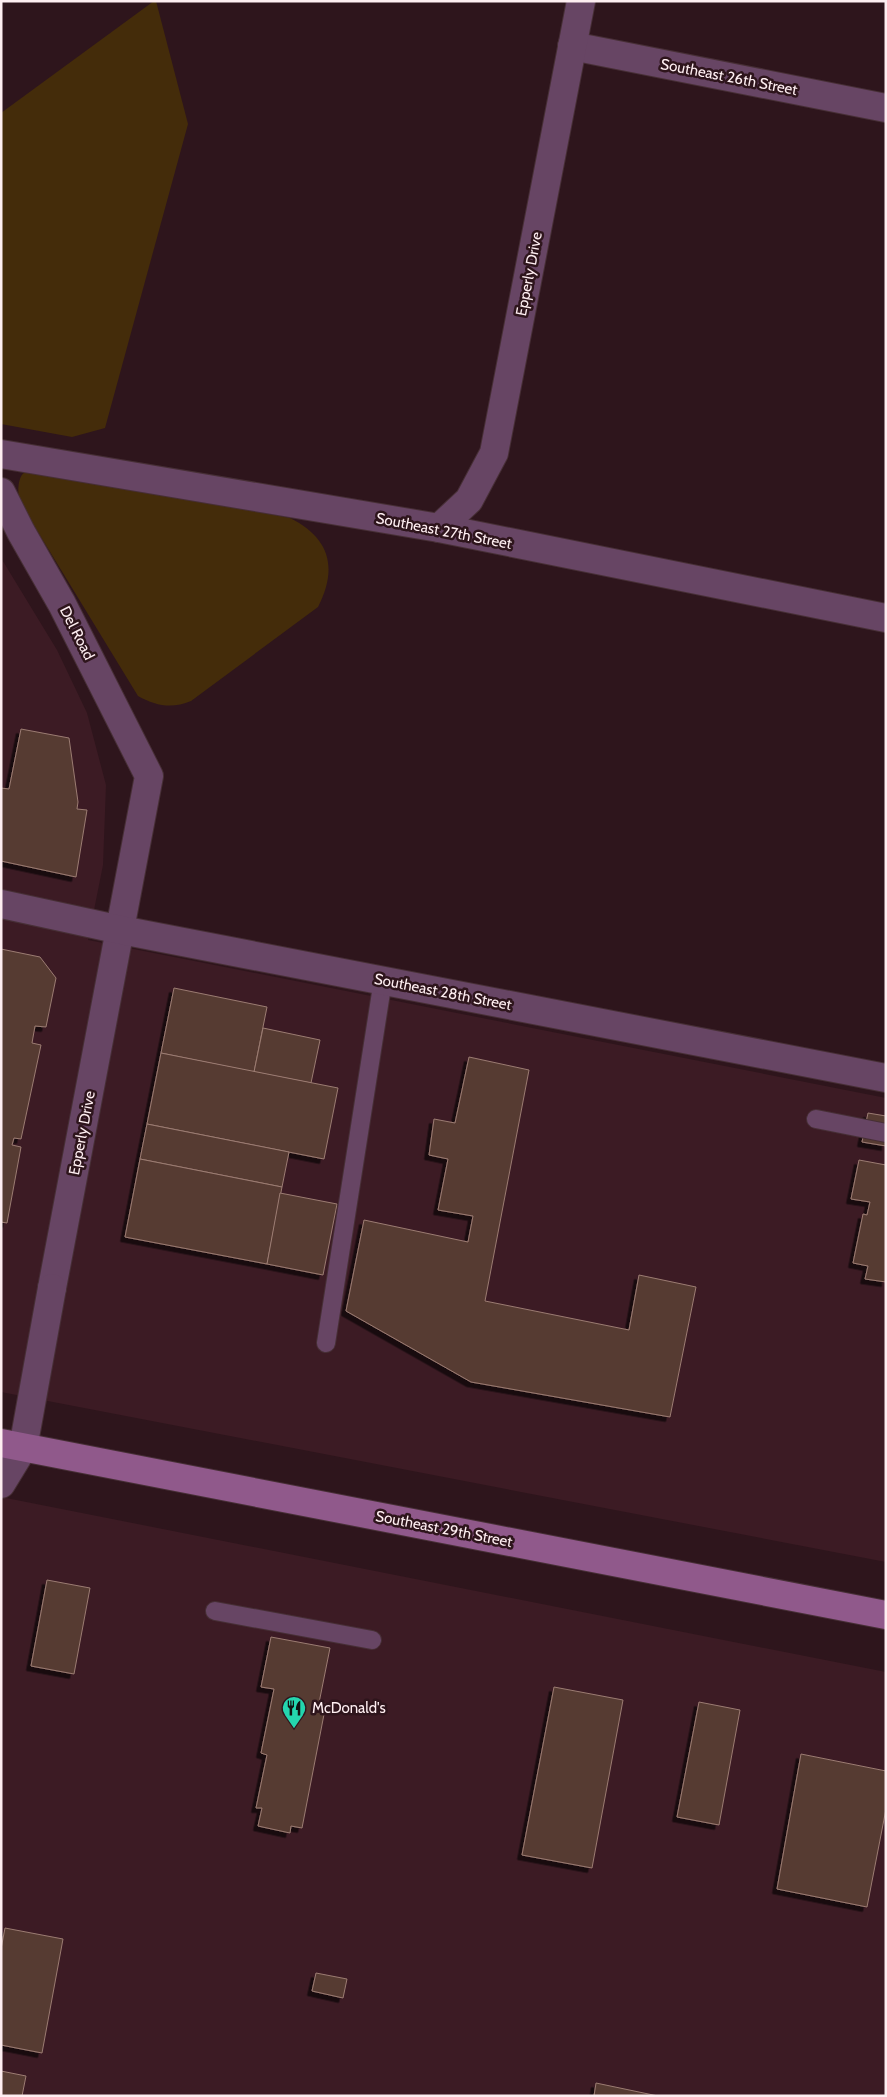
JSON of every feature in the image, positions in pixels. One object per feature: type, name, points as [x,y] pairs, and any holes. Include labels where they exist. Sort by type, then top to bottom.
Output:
[{"type":"main road","name":"Southeast 29th Street","points":[[12,1446],[886,1616]]},
{"type":"street","name":"Epperly Drive","points":[[439,528],[469,500],[494,453],[581,1]]},
{"type":"street","name":"Southeast 26th Street","points":[[572,46],[886,108]]},
{"type":"street","name":"Southeast 27th Street","points":[[1,454],[439,528],[886,618]]},
{"type":"street","name":"Del Road","points":[[1,492],[21,532],[62,604],[149,776]]},
{"type":"street","name":"Epperly Drive","points":[[1,1484],[52,1288],[149,776]]},
{"type":"street","name":"Southeast 28th Street","points":[[1,904],[121,930],[886,1078]]},
{"type":"lane","points":[[326,1343],[384,980]]},
{"type":"lane","points":[[816,1120],[886,1133]]},
{"type":"lane","points":[[215,1611],[372,1640]]},
{"type":"shaded area","points":[[156,1],[188,124],[105,428],[72,437],[1,424],[1,113]]},
{"type":"shaded area","points":[[37,469],[290,518],[304,526],[314,535],[322,545],[326,555],[328,579],[318,607],[191,701],[171,706],[158,704],[138,696],[19,501],[19,485],[22,474],[26,471]]},
{"type":"shaded area","points":[[1,558],[57,650],[87,713],[106,785],[103,865],[88,940],[886,1098],[886,1562],[1,1392]]},
{"type":"shaded area","points":[[1,1497],[886,1672],[886,2096],[1,2096]]},
{"type":"building","points":[[21,729],[69,738],[78,802],[77,809],[87,810],[76,877],[1,861],[1,788],[9,789]]},
{"type":"building","points":[[1,949],[40,957],[56,978],[46,1027],[35,1026],[32,1043],[41,1045],[21,1139],[14,1138],[12,1145],[21,1147],[7,1223],[1,1222]]},
{"type":"building","points":[[174,988],[267,1007],[254,1072],[161,1053]]},
{"type":"building","points":[[263,1028],[320,1040],[311,1083],[254,1072]]},
{"type":"building","points":[[161,1053],[338,1088],[324,1159],[147,1124]]},
{"type":"building","points":[[469,1057],[529,1070],[485,1301],[629,1330],[639,1275],[696,1287],[670,1417],[471,1382],[346,1311],[364,1220],[468,1242],[473,1216],[438,1210],[448,1159],[429,1155],[434,1119],[455,1123]]},
{"type":"building","points":[[868,1113],[886,1116],[886,1146],[862,1142]]},
{"type":"building","points":[[147,1124],[289,1152],[282,1187],[140,1159]]},
{"type":"building","points":[[140,1159],[282,1187],[267,1264],[125,1237]]},
{"type":"building","points":[[859,1160],[886,1165],[886,1282],[865,1279],[868,1266],[853,1263],[863,1214],[867,1215],[870,1202],[851,1199]]},
{"type":"building","points":[[280,1193],[337,1204],[323,1275],[267,1264]]},
{"type":"building","points":[[47,1580],[90,1588],[74,1674],[31,1666]]},
{"type":"building","name":"McDonald's","points":[[271,1637],[330,1648],[319,1703],[326,1704],[302,1828],[291,1826],[290,1833],[258,1826],[262,1808],[256,1808],[267,1755],[261,1753],[274,1689],[261,1687]]},
{"type":"building","points":[[554,1687],[623,1700],[592,1868],[522,1855]]},
{"type":"building","points":[[699,1702],[740,1710],[719,1825],[677,1817]]},
{"type":"building","points":[[801,1754],[886,1771],[886,1809],[867,1907],[777,1889]]},
{"type":"building","points":[[5,1928],[63,1939],[42,2053],[1,2045],[1,1949]]},
{"type":"building","points":[[316,1973],[347,1979],[343,1998],[312,1991]]},
{"type":"building","points":[[1,2071],[26,2076],[22,2096],[1,2096]]},
{"type":"building","points":[[596,2083],[658,2096],[594,2096]]},
{"type":"place","name":"McDonald's","points":[[294,1729]]}]
